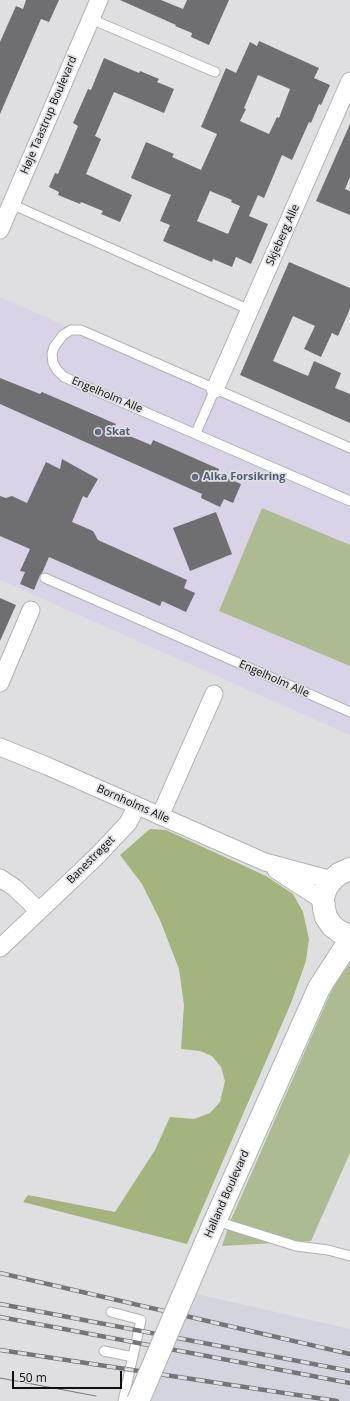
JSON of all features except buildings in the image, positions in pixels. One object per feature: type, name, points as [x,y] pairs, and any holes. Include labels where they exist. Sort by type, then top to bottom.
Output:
[{"type":"street","name":"Høje Taastrup Boulevard","points":[[0,230],[99,0]]},
{"type":"street","name":"Skjeberg Alle","points":[[215,389],[350,81]]},
{"type":"street","points":[[0,683],[31,610]]},
{"type":"street","points":[[160,816],[214,694]]},
{"type":"street","name":"Bornholms Alle","points":[[0,747],[265,862],[332,880]]},
{"type":"street","name":"Banestrøget","points":[[0,948],[97,856],[128,823],[137,806]]},
{"type":"street","name":"Bornholms Alle","points":[[265,862],[324,901]]},
{"type":"street","points":[[341,931],[326,918],[324,901],[326,888],[332,880],[339,874],[350,869]]},
{"type":"street","points":[[0,878],[14,888],[39,911]]},
{"type":"street","name":"Halland Boulevard","points":[[138,1401],[214,1224],[319,988],[341,931]]},
{"type":"street","name":"Halland Boulevard","points":[[319,988],[350,940]]},
{"type":"lane","points":[[91,19],[215,72]]},
{"type":"lane","points":[[11,204],[250,310]]},
{"type":"lane","name":"Engelholm Alle","points":[[350,448],[81,330],[71,330],[63,334],[54,347],[52,354],[53,362],[57,370],[64,377],[350,501]]},
{"type":"lane","points":[[196,433],[215,389]]},
{"type":"lane","name":"Engelholm Alle","points":[[45,578],[350,712]]},
{"type":"lane","points":[[214,1224],[229,1225],[296,1246],[328,1250],[350,1256]]},
{"type":"lane","points":[[111,1312],[141,1320],[123,1401]]},
{"type":"lane","points":[[104,1350],[133,1357]]},
{"type":"shaded area","points":[[0,297],[350,451],[350,735],[0,580]]},
{"type":"shaded area","points":[[197,1294],[350,1329],[350,1401],[150,1401]]},
{"type":"green space","points":[[262,508],[350,545],[350,666],[219,611]]},
{"type":"green space","points":[[150,829],[166,830],[266,876],[293,894],[303,912],[309,939],[306,961],[291,1003],[187,1244],[23,1202],[28,1195],[115,1212],[155,1150],[170,1117],[194,1119],[210,1113],[220,1102],[225,1081],[221,1067],[212,1056],[200,1051],[181,1049],[184,1005],[179,969],[160,920],[142,884],[120,855]]},
{"type":"green space","points":[[350,963],[350,1153],[311,1241],[222,1246],[230,1222],[334,985]]},
{"type":"tram line","points":[[0,1378],[96,1396]]},
{"type":"railway","points":[[0,1273],[350,1354]]},
{"type":"railway","points":[[0,1304],[350,1371]]},
{"type":"railway","points":[[0,1317],[350,1383]]},
{"type":"railway","points":[[0,1350],[337,1401]]},
{"type":"place","name":"Skat","points":[[98,432]]},
{"type":"place","name":"Alka Forsikring","points":[[195,477]]}]
